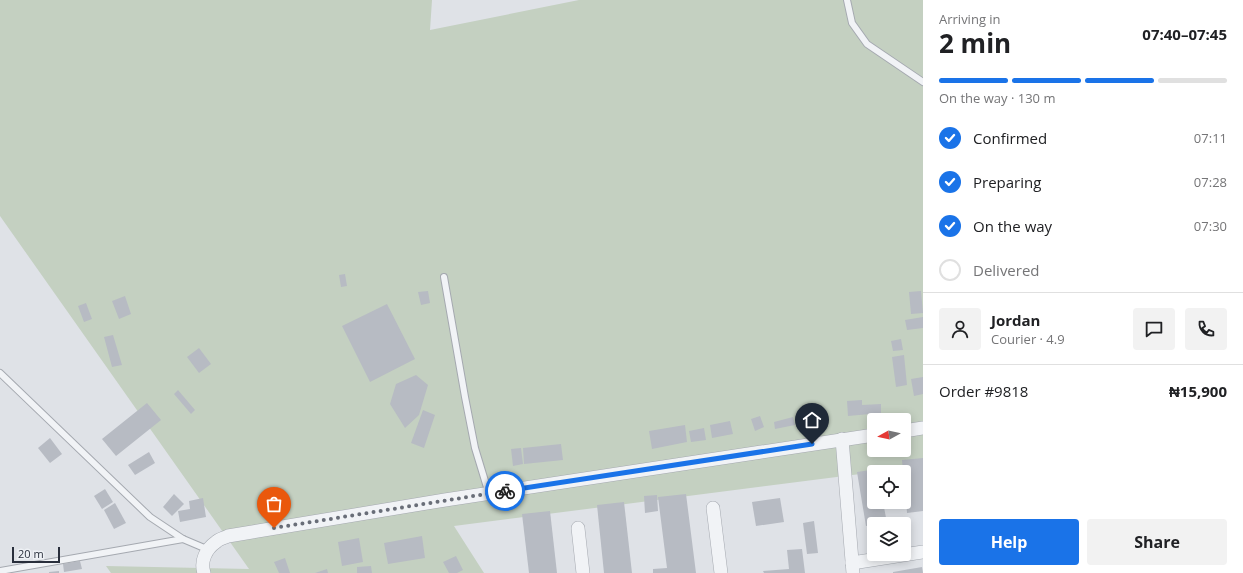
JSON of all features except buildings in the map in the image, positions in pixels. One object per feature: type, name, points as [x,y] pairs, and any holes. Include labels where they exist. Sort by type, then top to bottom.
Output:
[{"type":"street","points":[[911,430],[923,428]]},
{"type":"street","points":[[204,573],[203,556],[216,542],[228,536],[867,436]]},
{"type":"street","points":[[842,439],[853,568],[923,552]]},
{"type":"street","points":[[713,508],[721,573]]},
{"type":"street","points":[[578,528],[583,573]]},
{"type":"lane","points":[[847,0],[852,23],[867,44],[923,82]]},
{"type":"lane","points":[[444,277],[465,397],[476,448],[489,494]]},
{"type":"lane","points":[[0,373],[150,517],[183,539],[209,550]]},
{"type":"lane","points":[[0,571],[183,539]]},
{"type":"green space","points":[[0,0],[432,0],[430,30],[579,0],[923,0],[923,466],[911,468],[911,465],[867,465],[867,473],[454,526],[484,573],[111,573],[106,566],[249,569],[0,216]]},
{"type":"way so far","points":[[274,528],[505,491]]},
{"type":"route","points":[[505,491],[812,444]]}]
